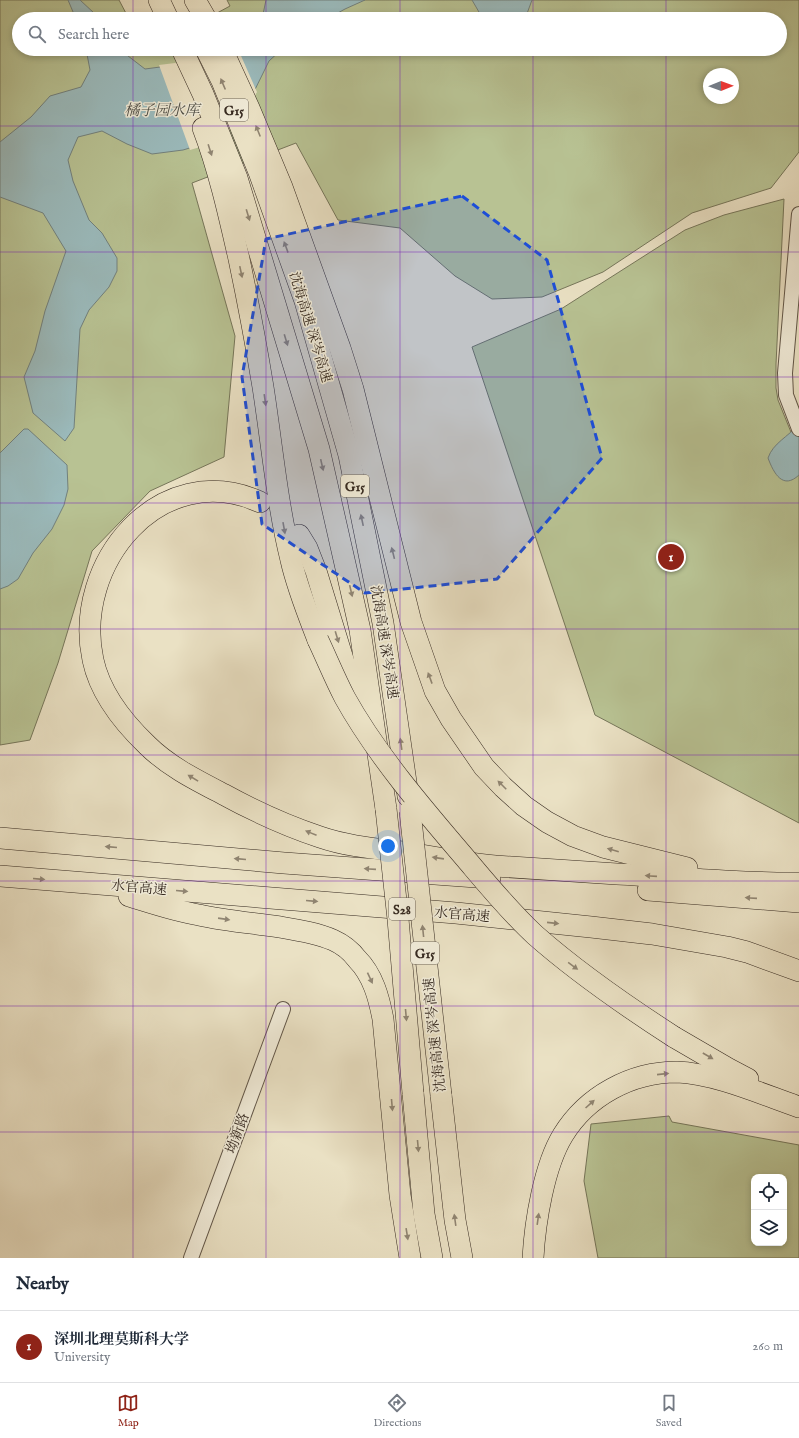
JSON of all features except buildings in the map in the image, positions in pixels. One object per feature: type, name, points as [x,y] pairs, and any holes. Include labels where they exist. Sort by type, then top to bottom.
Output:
[{"type":"highway","points":[[146,0],[152,12]]},
{"type":"highway","points":[[159,0],[165,12]]},
{"type":"highway","points":[[171,56],[191,98],[206,136],[228,179],[231,225],[246,292],[263,386],[277,487],[291,561],[318,640],[345,698],[371,739],[438,826],[507,907],[534,934],[564,960],[638,1014],[674,1037],[729,1069],[799,1103]]},
{"type":"highway","name":"沈海高速 深岑高速","points":[[185,56],[203,94],[228,179],[319,449],[360,630],[385,803],[398,918],[424,1214],[432,1258]]},
{"type":"highway","name":"沈海高速 深岑高速","points":[[210,56],[266,169],[349,455],[383,623],[410,811],[455,1220],[462,1258]]},
{"type":"highway","points":[[225,56],[249,108],[266,169],[340,348],[353,389],[411,622],[435,691],[451,720],[484,767],[524,806],[547,822],[573,836],[603,847],[746,882]]},
{"type":"highway","points":[[260,502],[234,494],[202,492],[170,500],[155,508],[141,518],[125,535],[108,560],[96,591],[91,625],[93,660],[105,693],[118,712],[148,746],[193,778],[256,812],[321,837],[345,844],[493,866],[746,882],[799,883]]},
{"type":"highway","points":[[299,535],[307,548],[316,571],[343,657],[385,803]]},
{"type":"highway","points":[[0,838],[284,863],[799,902]]},
{"type":"highway","name":"水官高速","points":[[0,876],[456,913],[652,934],[747,952],[799,971]]},
{"type":"highway","points":[[77,882],[199,915],[317,934],[334,940],[358,959],[374,986],[383,1020],[400,1195],[410,1258]]},
{"type":"highway","points":[[533,1258],[540,1203],[546,1178],[562,1136],[572,1122],[597,1098],[610,1089],[641,1077],[677,1072],[719,1079],[799,1107]]},
{"type":"street","points":[[797,424],[786,395],[785,373],[799,214]]},
{"type":"street","name":"坳新路","points":[[191,1258],[283,1009]]},
{"type":"highlighted area","points":[[462,196],[547,260],[602,458],[497,579],[365,593],[262,524],[242,377],[266,239]]},
{"type":"green space","points":[[0,0],[119,0],[125,12],[12,12],[12,56],[787,56],[787,12],[219,12],[230,6],[227,0],[799,0],[799,152],[771,188],[692,213],[603,272],[542,297],[492,299],[455,276],[400,228],[338,220],[296,143],[192,183],[235,336],[224,457],[150,491],[92,551],[58,663],[30,740],[0,745]]},
{"type":"green space","points":[[784,199],[776,388],[778,400],[799,452],[799,823],[595,715],[472,347],[561,309],[685,230],[724,215]]},
{"type":"green space","points":[[669,1116],[672,1122],[799,1145],[799,1258],[598,1258],[584,1181],[591,1124]]},
{"type":"water","points":[[68,0],[80,0],[93,12],[73,12]]},
{"type":"water","points":[[266,0],[365,0],[340,12],[263,12]]},
{"type":"water","points":[[472,0],[532,0],[528,12],[479,12]]},
{"type":"water","name":"橘子园水库","points":[[87,56],[128,56],[145,69],[183,64],[204,56],[274,56],[269,61],[243,114],[216,140],[183,150],[152,154],[127,144],[102,131],[78,137],[68,160],[73,181],[89,220],[102,233],[117,258],[117,271],[109,287],[89,310],[80,329],[74,428],[65,441],[33,413],[24,377],[35,351],[45,311],[66,251],[43,213],[0,197],[0,142],[31,117],[50,96],[81,87],[90,70]]},
{"type":"water","points":[[799,424],[799,475],[788,481],[780,478],[776,474],[768,458],[773,448]]},
{"type":"water","points":[[24,429],[28,429],[67,465],[68,489],[64,505],[52,529],[33,553],[18,579],[8,586],[0,589],[0,453]]},
{"type":"pier","points":[[200,56],[241,56],[257,92],[244,115],[217,142],[190,150],[159,65],[183,62]]},
{"type":"place","name":"深圳北理莫斯科大学","points":[[671,557]]}]
